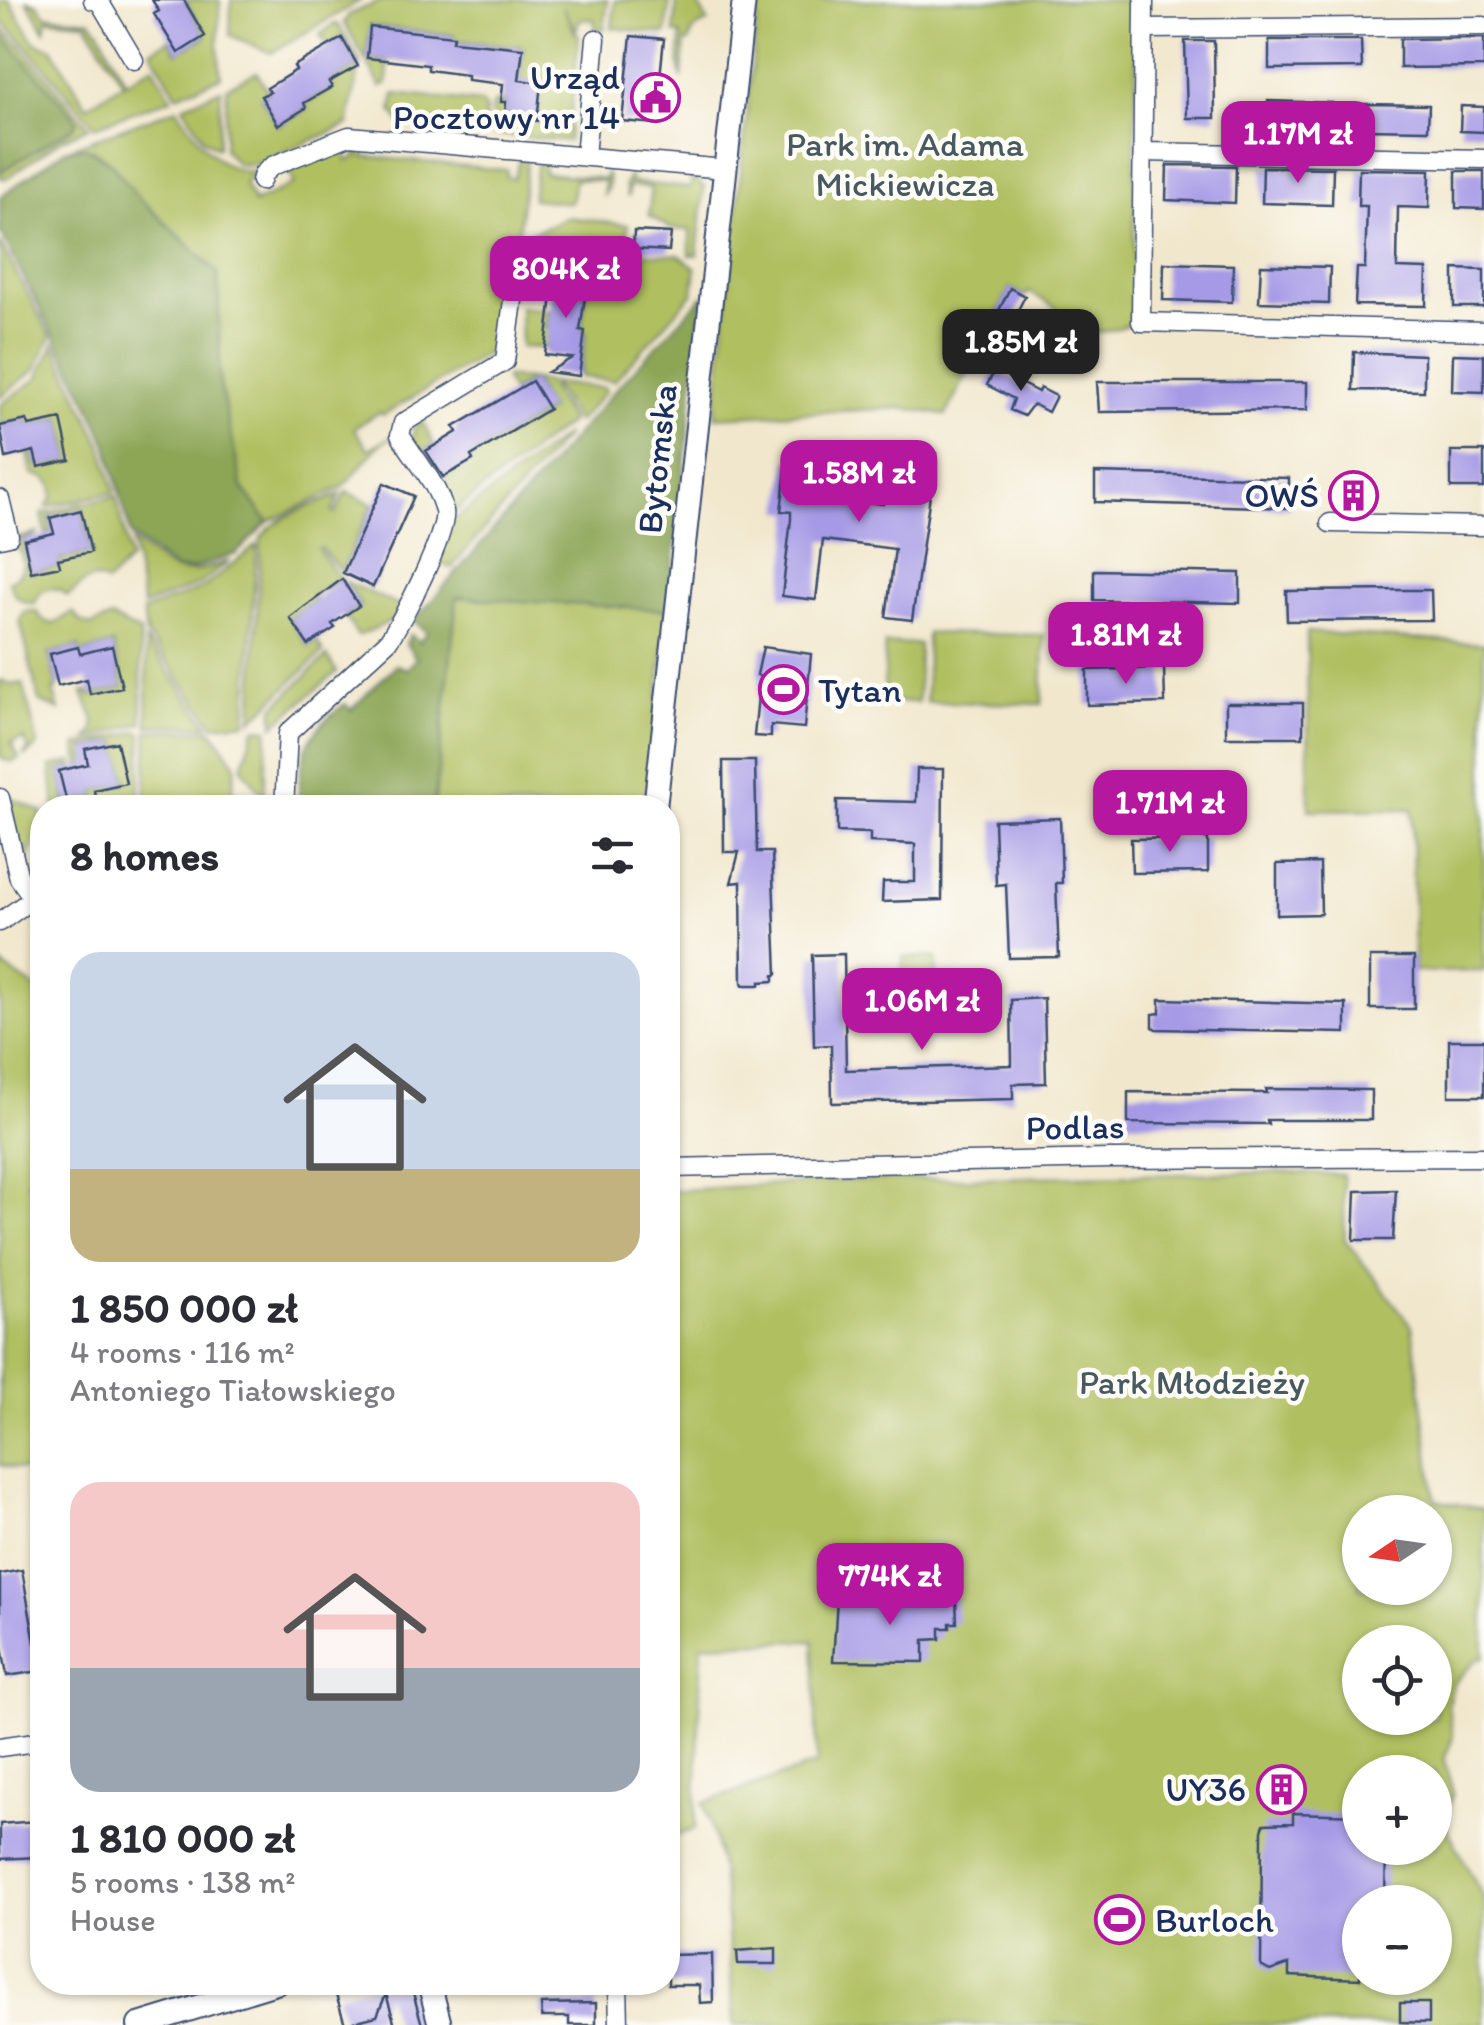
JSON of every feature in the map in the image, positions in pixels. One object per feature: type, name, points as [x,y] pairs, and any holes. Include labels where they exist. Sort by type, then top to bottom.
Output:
[{"type":"street","points":[[93,0],[99,0],[134,60]]},
{"type":"street","name":"Bytomska","points":[[655,795],[744,0]]},
{"type":"street","points":[[1144,0],[1141,322],[1484,331]]},
{"type":"street","points":[[1144,29],[1484,26]]},
{"type":"street","points":[[585,156],[596,39]]},
{"type":"street","points":[[262,182],[263,174],[272,166],[349,136],[726,170]]},
{"type":"street","points":[[1142,152],[1484,159]]},
{"type":"street","points":[[285,795],[288,733],[388,641],[408,608],[446,521],[440,499],[400,435],[403,423],[505,361],[518,263]]},
{"type":"street","points":[[0,499],[9,536],[0,538]]},
{"type":"street","points":[[1330,522],[1484,526]]},
{"type":"street","points":[[0,798],[20,878],[30,887]]},
{"type":"street","points":[[0,922],[30,901]]},
{"type":"street","name":"Podlas","points":[[680,1168],[1484,1157]]},
{"type":"street","points":[[0,1747],[30,1743]]},
{"type":"street","points":[[138,2025],[237,1995]]},
{"type":"street","points":[[432,1995],[440,2025]]},
{"type":"street","points":[[618,1995],[618,2025]]},
{"type":"green space","points":[[0,0],[9,0],[35,43],[52,48],[87,106],[123,83],[86,22],[47,19],[45,31],[27,1],[36,3],[46,15],[90,20],[126,82],[153,66],[172,98],[95,126],[0,20]]},
{"type":"green space","points":[[185,0],[220,0],[221,77],[177,95],[151,51],[169,40],[177,53],[206,37]]},
{"type":"green space","points":[[231,0],[361,0],[271,53],[230,35]]},
{"type":"green space","points":[[383,0],[608,0],[604,29],[595,28],[595,20],[579,19],[576,31],[563,7],[575,33],[579,35],[568,141],[493,134],[491,130],[496,102],[506,103],[505,119],[537,121],[541,83],[519,80],[523,47],[370,26],[366,59],[388,62],[387,84],[381,87],[344,22],[350,14]]},
{"type":"green space","points":[[615,0],[670,0],[666,34],[612,28]]},
{"type":"green space","points":[[677,0],[696,0],[708,22],[685,42],[682,79],[681,35],[674,33]]},
{"type":"green space","name":"Park im. Adama Mickiewicza","points":[[759,0],[1137,0],[1133,324],[1099,333],[1029,292],[1025,296],[1010,288],[946,415],[903,408],[715,417]]},
{"type":"green space","points":[[334,24],[339,25],[360,63],[348,125],[253,165],[237,164],[224,149],[227,87],[257,72],[268,92],[261,97],[278,126],[307,109],[305,104],[333,88],[330,82],[358,66],[342,37],[328,45],[320,35]]},
{"type":"green space","points":[[0,27],[89,127],[62,139],[7,178],[1,178],[0,172],[74,127]]},
{"type":"green space","points":[[0,32],[77,120],[74,127],[0,172]]},
{"type":"green space","points":[[221,89],[216,147],[204,139],[183,106]]},
{"type":"green space","points":[[395,94],[481,103],[486,109],[484,132],[402,125],[392,111]]},
{"type":"green space","points":[[177,108],[220,161],[244,171],[257,171],[244,184],[254,203],[294,184],[287,167],[345,145],[347,161],[357,157],[354,149],[359,147],[362,156],[507,170],[506,177],[514,178],[520,159],[527,159],[515,261],[504,260],[491,351],[354,428],[368,449],[394,436],[381,443],[343,487],[268,522],[242,487],[220,385],[218,273],[136,195],[111,163],[92,149],[65,150]]},
{"type":"green space","points":[[85,147],[111,163],[136,195],[218,273],[220,385],[242,487],[268,522],[236,554],[192,569],[177,570],[131,536],[108,447],[0,231],[0,197],[65,150]]},
{"type":"green space","points":[[537,161],[544,162],[544,173],[605,179],[606,173],[607,190],[604,195],[604,181],[575,179],[571,203],[532,199]]},
{"type":"green space","points":[[630,175],[630,182],[690,188],[692,177],[704,187],[697,255],[690,255],[690,230],[671,229],[649,215],[651,188],[629,186],[628,197],[625,185]]},
{"type":"green space","points":[[567,217],[628,225],[626,248],[533,245],[530,234]]},
{"type":"green space","points":[[0,243],[51,337],[35,370],[0,397]]},
{"type":"green space","points":[[527,249],[679,255],[696,268],[693,293],[614,381],[580,377],[586,331],[581,329],[588,284],[585,279],[572,282],[574,262],[525,262]]},
{"type":"green space","points":[[703,296],[668,610],[457,597],[435,795],[299,795],[306,748],[320,726],[345,704],[351,710],[396,665],[407,669],[416,658],[406,644],[410,634],[419,642],[427,632],[414,621],[617,388]]},
{"type":"green space","points":[[520,307],[549,310],[549,348],[521,347]]},
{"type":"green space","points":[[54,344],[103,449],[115,492],[47,507],[53,496],[52,485],[44,477],[32,475],[28,454],[34,453],[37,467],[71,460],[61,418],[29,425],[27,419],[0,425],[0,405],[38,378]]},
{"type":"green space","points":[[507,377],[532,380],[511,392]]},
{"type":"green space","points":[[532,380],[547,382],[571,421],[452,513],[412,439],[415,427],[422,421],[434,444],[423,452],[440,481],[474,460],[472,456],[550,410]]},
{"type":"green space","points":[[552,383],[605,388],[606,391],[577,422]]},
{"type":"green space","points":[[567,434],[451,568],[434,560],[450,523]]},
{"type":"green space","points":[[346,492],[373,504],[341,572],[318,549],[340,579],[313,595],[315,600],[289,618],[308,646],[317,641],[323,652],[252,720],[261,538],[286,517],[340,494],[332,512],[335,514]]},
{"type":"green space","points":[[116,496],[130,560],[107,583],[89,580],[67,596],[49,589],[35,603],[18,597],[9,581],[20,573],[23,563],[13,540],[39,533],[23,540],[31,573],[60,566],[59,560],[92,552],[82,510],[49,517],[52,532],[46,534],[42,514]]},
{"type":"green space","points":[[132,541],[168,567],[186,572],[229,561],[200,584],[143,606]]},
{"type":"green space","points":[[257,545],[246,722],[214,725],[146,634],[143,611],[203,588]]},
{"type":"green space","points":[[346,582],[402,607],[396,619],[358,636],[345,616],[361,606]]},
{"type":"green space","points":[[457,597],[668,610],[647,795],[435,795]]},
{"type":"green space","points":[[25,611],[36,611],[44,621],[54,624],[73,612],[91,626],[111,618],[140,632],[142,723],[88,739],[94,722],[83,692],[90,696],[123,688],[113,644],[81,653],[79,646],[49,653],[59,710],[39,701],[20,621]]},
{"type":"green space","points":[[1307,632],[1484,644],[1484,971],[1414,972],[1412,809],[1309,810]]},
{"type":"green space","points":[[927,633],[1044,635],[1042,704],[926,702]]},
{"type":"green space","points":[[146,641],[209,726],[148,726]]},
{"type":"green space","points":[[885,644],[919,644],[918,702],[884,702]]},
{"type":"green space","points":[[327,656],[337,672],[274,725],[274,707]]},
{"type":"green space","points":[[0,680],[12,685],[23,683],[38,745],[26,756],[29,751],[24,739],[11,743],[19,758],[13,762],[2,759],[0,754]]},
{"type":"green space","points":[[255,728],[268,729],[264,795],[242,767]]},
{"type":"green space","points":[[212,730],[236,765],[232,795],[145,795],[148,731]]},
{"type":"green space","points":[[142,733],[139,795],[96,795],[95,791],[127,783],[117,741],[83,749],[86,764],[80,766],[76,746]]},
{"type":"green space","points":[[73,762],[74,767],[59,771],[64,795],[54,795],[51,767]]},
{"type":"green space","points":[[8,797],[30,807],[30,851],[24,866]]},
{"type":"green space","points":[[903,957],[937,958],[935,992],[902,990]]},
{"type":"green space","points":[[0,964],[30,985],[30,1471],[0,1465]]},
{"type":"green space","name":"Park Młodzieży","points":[[1282,1172],[1343,1175],[1345,1240],[1412,1326],[1434,1495],[1342,1495],[1342,1605],[1452,1605],[1452,1503],[1484,1509],[1484,1658],[1477,1659],[1452,1688],[1452,1625],[1342,1625],[1342,1735],[1452,1735],[1452,1731],[1453,1737],[1446,1755],[1342,1755],[1342,1865],[1452,1865],[1452,1837],[1484,1899],[1484,2025],[734,2025],[723,1883],[703,1803],[817,1764],[814,1641],[702,1644],[695,1829],[680,1834],[680,1190],[824,1181]]},
{"type":"building","points":[[152,0],[184,0],[205,36],[178,53],[154,14],[159,11]]},
{"type":"building","points":[[370,27],[523,48],[519,80],[541,83],[537,121],[505,118],[506,102],[501,102],[503,84],[467,80],[467,75],[428,70],[428,65],[367,58]]},
{"type":"building","points":[[631,36],[664,39],[655,124],[622,121]]},
{"type":"building","points":[[342,38],[358,66],[329,82],[332,87],[304,103],[306,108],[278,125],[261,96],[296,70],[294,66]]},
{"type":"building","points":[[1484,38],[1484,67],[1400,68],[1400,39]]},
{"type":"building","points":[[1269,40],[1361,40],[1362,68],[1269,69]]},
{"type":"building","points":[[1185,41],[1214,41],[1215,118],[1187,118]]},
{"type":"building","points":[[1268,101],[1332,103],[1331,127],[1267,126]]},
{"type":"building","points":[[1365,104],[1429,105],[1428,130],[1364,129]]},
{"type":"building","points":[[1461,106],[1484,107],[1484,132],[1460,131]]},
{"type":"building","points":[[1167,165],[1236,166],[1235,203],[1166,200]]},
{"type":"building","points":[[1263,167],[1333,168],[1332,205],[1262,203]]},
{"type":"building","points":[[1359,169],[1430,170],[1429,208],[1398,207],[1397,268],[1427,269],[1426,306],[1355,305],[1357,268],[1365,268],[1367,206],[1358,206]]},
{"type":"building","points":[[1456,171],[1484,171],[1484,209],[1456,208]]},
{"type":"building","points":[[634,231],[671,233],[669,251],[633,249]]},
{"type":"building","points":[[556,261],[571,263],[570,283],[587,284],[579,376],[548,372],[572,358],[545,355]]},
{"type":"building","points":[[1164,263],[1233,265],[1232,302],[1163,300]]},
{"type":"building","points":[[1261,265],[1330,267],[1329,304],[1259,302]]},
{"type":"building","points":[[1454,269],[1484,270],[1484,307],[1454,307]]},
{"type":"building","points":[[1010,288],[1025,296],[993,368],[975,359]]},
{"type":"building","points":[[1354,352],[1424,355],[1424,391],[1353,390]]},
{"type":"building","points":[[1453,354],[1484,355],[1484,392],[1452,391]]},
{"type":"building","points":[[995,370],[1038,392],[1040,388],[1056,396],[1048,412],[1033,404],[1024,416],[1010,410],[1014,399],[987,385]]},
{"type":"building","points":[[532,381],[549,409],[443,477],[426,451],[457,432],[454,427]]},
{"type":"building","points":[[1097,382],[1307,382],[1307,410],[1099,412]]},
{"type":"building","points":[[61,419],[70,460],[38,467],[34,451],[6,458],[0,426],[27,420],[29,426]]},
{"type":"building","points":[[907,449],[936,453],[912,620],[886,617],[895,549],[823,540],[816,600],[782,596],[791,519],[791,512],[781,511],[787,460],[833,467],[830,497],[883,504],[889,459],[905,461]]},
{"type":"building","points":[[1451,451],[1484,451],[1484,488],[1451,488]]},
{"type":"building","points":[[1095,473],[1289,478],[1289,508],[1095,502]]},
{"type":"building","points":[[384,483],[414,496],[373,587],[343,573]]},
{"type":"building","points":[[81,510],[91,552],[58,559],[60,566],[31,572],[24,540],[54,533],[50,518]]},
{"type":"building","points":[[1094,570],[1240,573],[1240,603],[1094,600]]},
{"type":"building","points":[[342,579],[359,606],[308,645],[290,618]]},
{"type":"building","points":[[1431,590],[1432,620],[1287,621],[1286,591]]},
{"type":"building","points":[[112,646],[122,687],[90,694],[87,679],[58,686],[50,654],[78,647],[80,654]]},
{"type":"building","name":"Tytan","points":[[763,647],[811,654],[804,728],[771,725],[771,737],[754,736],[760,676],[757,675]]},
{"type":"building","points":[[1164,668],[1165,703],[1087,705],[1087,670]]},
{"type":"building","points":[[1226,703],[1303,703],[1303,737],[1226,737]]},
{"type":"building","points":[[117,742],[126,783],[94,790],[95,795],[65,795],[59,771],[88,764],[85,749]]},
{"type":"building","points":[[723,761],[755,761],[757,852],[772,852],[777,974],[774,981],[760,985],[742,982],[741,882],[731,883],[739,852],[724,852]]},
{"type":"building","points":[[917,769],[943,769],[942,900],[882,902],[883,882],[915,882],[915,844],[870,842],[870,833],[837,832],[837,800],[916,802]]},
{"type":"building","points":[[1060,818],[1062,883],[1056,883],[1059,957],[1009,958],[1006,884],[996,885],[994,820]]},
{"type":"building","points":[[1208,838],[1208,872],[1132,873],[1131,839]]},
{"type":"building","points":[[1320,863],[1321,914],[1277,915],[1277,864]]},
{"type":"building","points":[[844,954],[846,1070],[1012,1065],[1011,1000],[1044,998],[1046,1083],[1013,1084],[1013,1099],[832,1103],[831,1045],[814,1046],[812,955]]},
{"type":"building","points":[[1370,957],[1414,957],[1414,1009],[1370,1009]]},
{"type":"building","points":[[1160,999],[1346,1004],[1346,1033],[1156,1029],[1153,1014],[1160,1013]]},
{"type":"building","points":[[1449,1040],[1484,1040],[1484,1096],[1449,1096]]},
{"type":"building","points":[[1266,1089],[1371,1090],[1371,1120],[1128,1123],[1128,1092],[1267,1093]]},
{"type":"building","points":[[1396,1190],[1393,1240],[1354,1240],[1356,1191]]},
{"type":"building","points":[[22,1570],[30,1615],[30,1673],[7,1676],[0,1635],[0,1574]]},
{"type":"building","points":[[956,1598],[957,1623],[940,1628],[940,1639],[924,1640],[924,1662],[833,1661],[837,1599]]},
{"type":"building","points":[[1293,1813],[1342,1814],[1342,1865],[1386,1865],[1385,1885],[1342,1885],[1342,1978],[1289,1976],[1289,1964],[1270,1971],[1261,1966],[1262,1830],[1264,1824],[1293,1823]]},
{"type":"building","points":[[30,1822],[30,1857],[0,1859],[0,1824]]},
{"type":"building","points":[[776,1948],[776,1964],[738,1964],[737,1951]]},
{"type":"building","points":[[712,1954],[713,2002],[700,2003],[699,1985],[680,1985],[680,1955]]},
{"type":"building","points":[[336,1995],[386,1995],[377,2016],[345,2024]]},
{"type":"building","points":[[386,1995],[414,1995],[422,2025],[395,2025]]},
{"type":"building","points":[[596,2003],[596,2025],[569,2025],[569,2017],[542,2017],[541,2004]]},
{"type":"building","points":[[1400,2003],[1429,2003],[1429,2023],[1400,2022]]},
{"type":"place","name":"Urząd Pocztowy nr 14","points":[[655,97]]},
{"type":"place","name":"OWŚ","points":[[1354,495]]},
{"type":"place","name":"Tytan","points":[[783,690]]},
{"type":"place","name":"UY36","points":[[1281,1789]]},
{"type":"place","name":"Burloch","points":[[1120,1920]]}]
